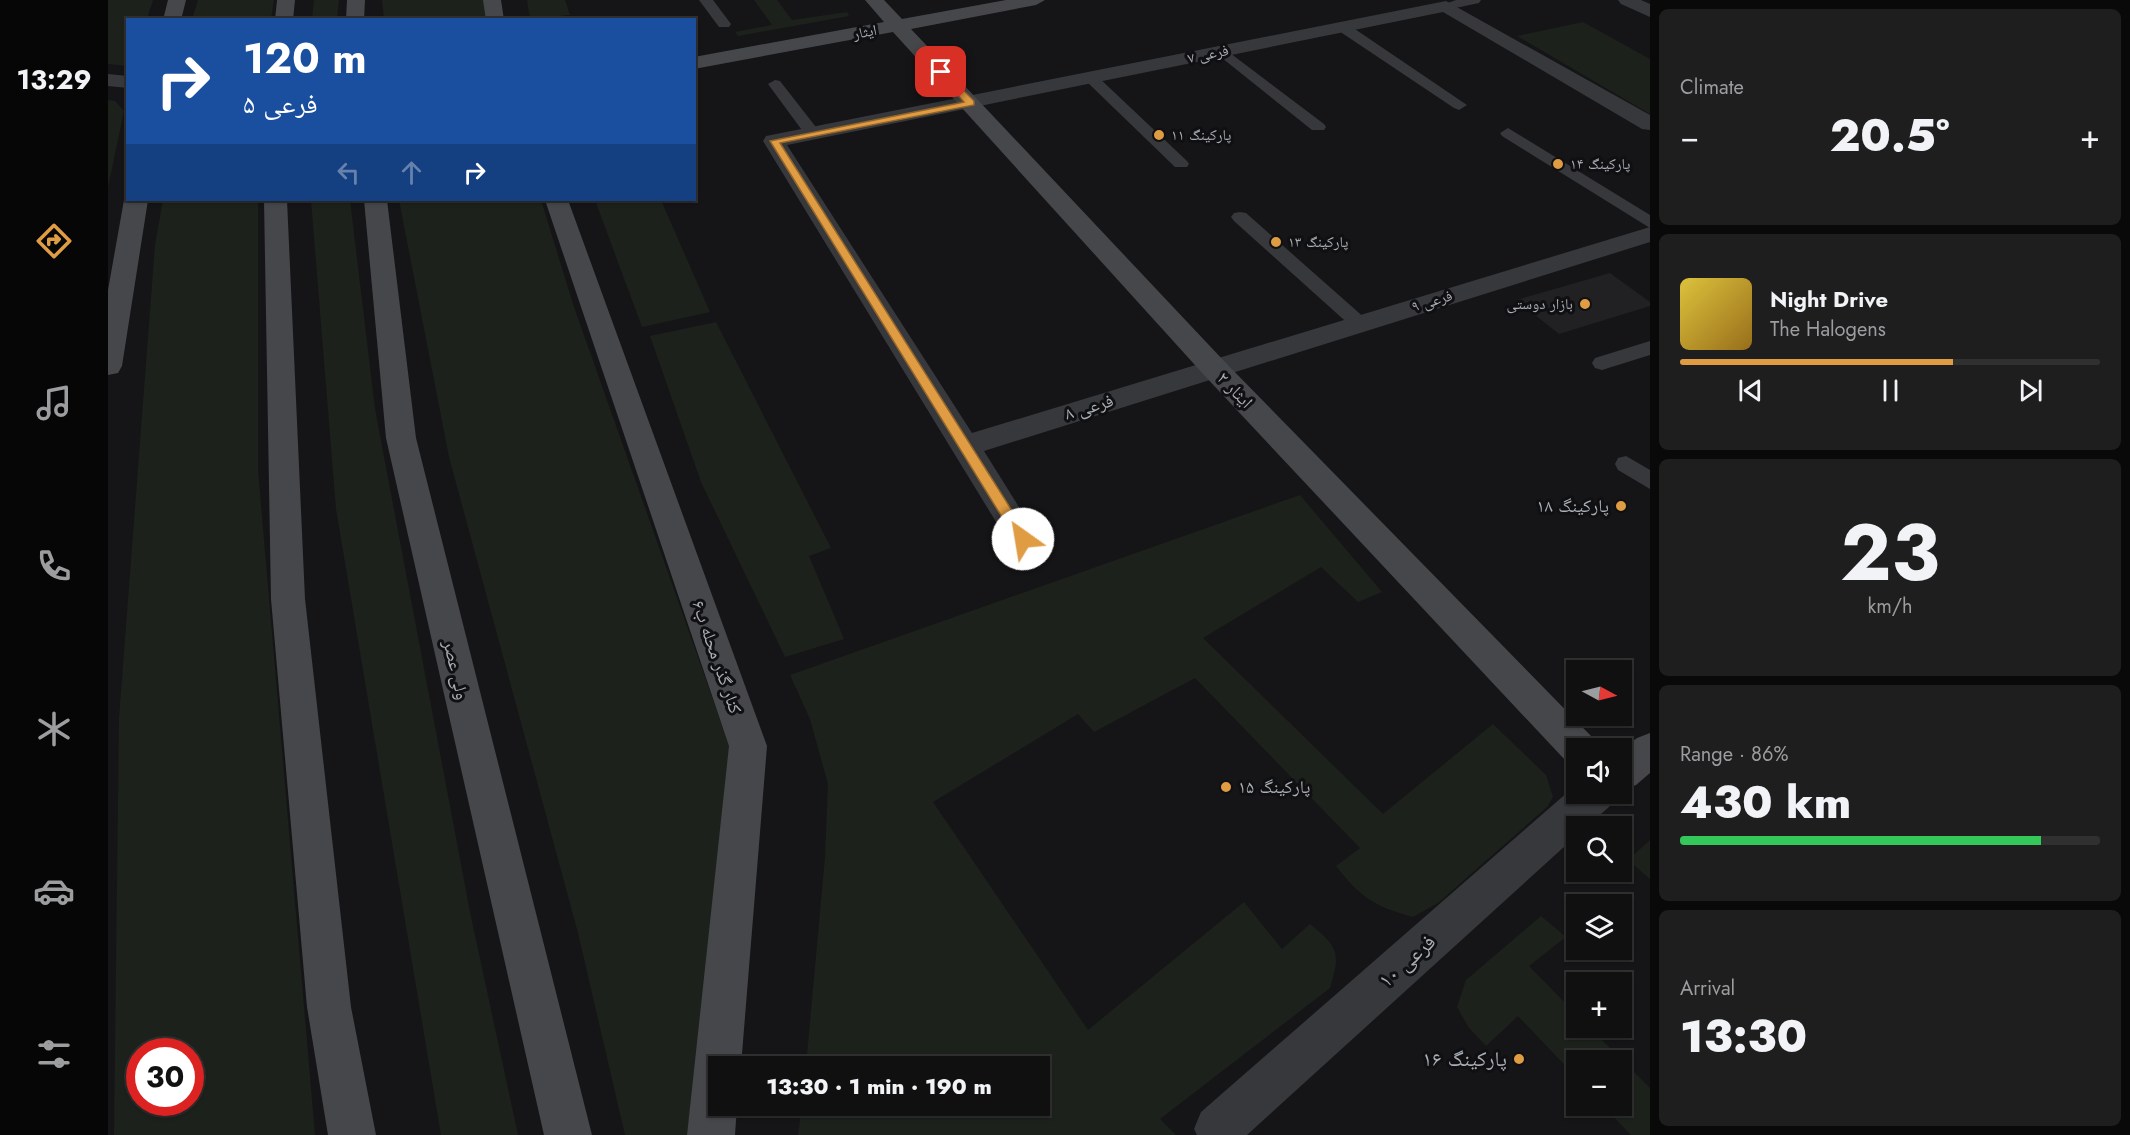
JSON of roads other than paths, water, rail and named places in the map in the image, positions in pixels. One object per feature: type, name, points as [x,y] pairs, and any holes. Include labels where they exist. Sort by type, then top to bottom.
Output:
[{"type":"street","points":[[172,18],[177,0]]},
{"type":"street","points":[[284,18],[286,0]]},
{"type":"street","points":[[355,18],[356,0]]},
{"type":"street","points":[[492,0],[495,18]]},
{"type":"street","name":"ایثار ۲","points":[[874,0],[1214,368],[1568,738]]},
{"type":"street","name":"ایثار","points":[[696,63],[1036,0]]},
{"type":"street","points":[[1627,0],[1650,11]]},
{"type":"street","points":[[1446,6],[1650,124]]},
{"type":"street","name":"فرعی ۷","points":[[964,446],[774,141],[1446,6]]},
{"type":"street","points":[[108,80],[126,82]]},
{"type":"street","points":[[108,366],[136,201]]},
{"type":"street","points":[[275,201],[288,599],[329,1007],[352,1135]]},
{"type":"street","name":"ولی عصر","points":[[375,201],[401,438],[568,1135]]},
{"type":"street","name":"کنار گذر محله ب۶","points":[[556,201],[748,746],[711,1135]]},
{"type":"street","name":"فرعی ۹","points":[[1214,368],[1650,234]]},
{"type":"street","name":"فرعی ۸","points":[[964,446],[1214,368]]},
{"type":"street","points":[[964,446],[1023,539]]},
{"type":"street","points":[[1632,764],[1650,750]]},
{"type":"street","name":"فرعی ۱۰","points":[[1218,1129],[1584,804]]},
{"type":"lane","points":[[706,0],[724,24]]},
{"type":"lane","points":[[1446,6],[1474,0]]},
{"type":"lane","points":[[1341,26],[1459,105]]},
{"type":"lane","points":[[1222,51],[1318,127]]},
{"type":"lane","points":[[1092,78],[1181,164]]},
{"type":"lane","points":[[775,84],[813,134]]},
{"type":"lane","points":[[1508,133],[1650,223]]},
{"type":"lane","points":[[1240,217],[1360,324]]},
{"type":"lane","points":[[1602,363],[1650,348]]},
{"type":"lane","points":[[1626,465],[1650,481]]},
{"type":"place","name":"پارکینگ ۱۱","points":[[1159,135]]},
{"type":"place","name":"پارکینگ ۱۴","points":[[1558,164]]},
{"type":"place","name":"پارکینگ ۱۳","points":[[1276,242]]},
{"type":"place","name":"بازار دوستی","points":[[1585,304]]},
{"type":"place","name":"پارکینگ ۱۸","points":[[1621,506]]},
{"type":"place","name":"پارکینگ ۱۵","points":[[1226,787]]},
{"type":"place","name":"پارکینگ ۱۶","points":[[1519,1059]]}]
